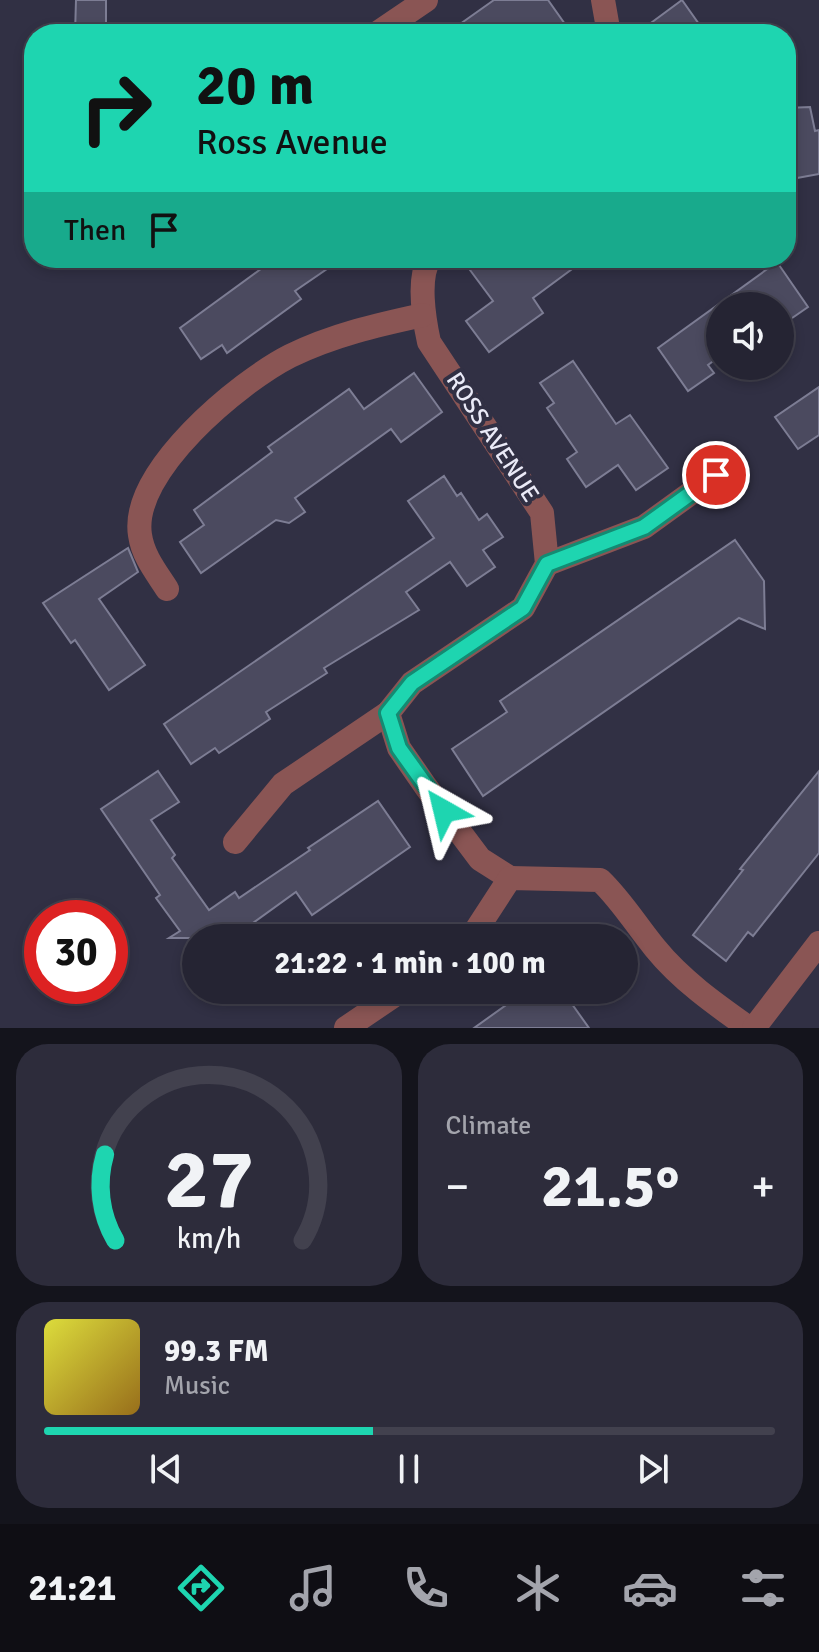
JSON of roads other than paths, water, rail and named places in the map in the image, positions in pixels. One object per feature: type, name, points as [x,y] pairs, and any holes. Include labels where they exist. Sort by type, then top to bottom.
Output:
[{"type":"street","points":[[391,24],[426,0]]},
{"type":"street","points":[[603,0],[607,24]]},
{"type":"street","name":"ROSS AVENUE","points":[[424,268],[423,315],[429,342],[542,513],[547,564]]},
{"type":"street","points":[[167,589],[144,554],[139,533],[141,508],[158,473],[187,437],[236,391],[289,357],[357,329],[423,315]]},
{"type":"street","points":[[235,842],[283,784],[388,713],[412,683],[523,608],[547,564],[644,527],[716,475]]},
{"type":"street","points":[[388,713],[399,748],[480,859],[510,878],[600,880],[620,900],[655,948],[689,983],[752,1028],[819,943]]},
{"type":"street","points":[[480,924],[510,878]]},
{"type":"street","points":[[346,1028],[381,1004]]}]
